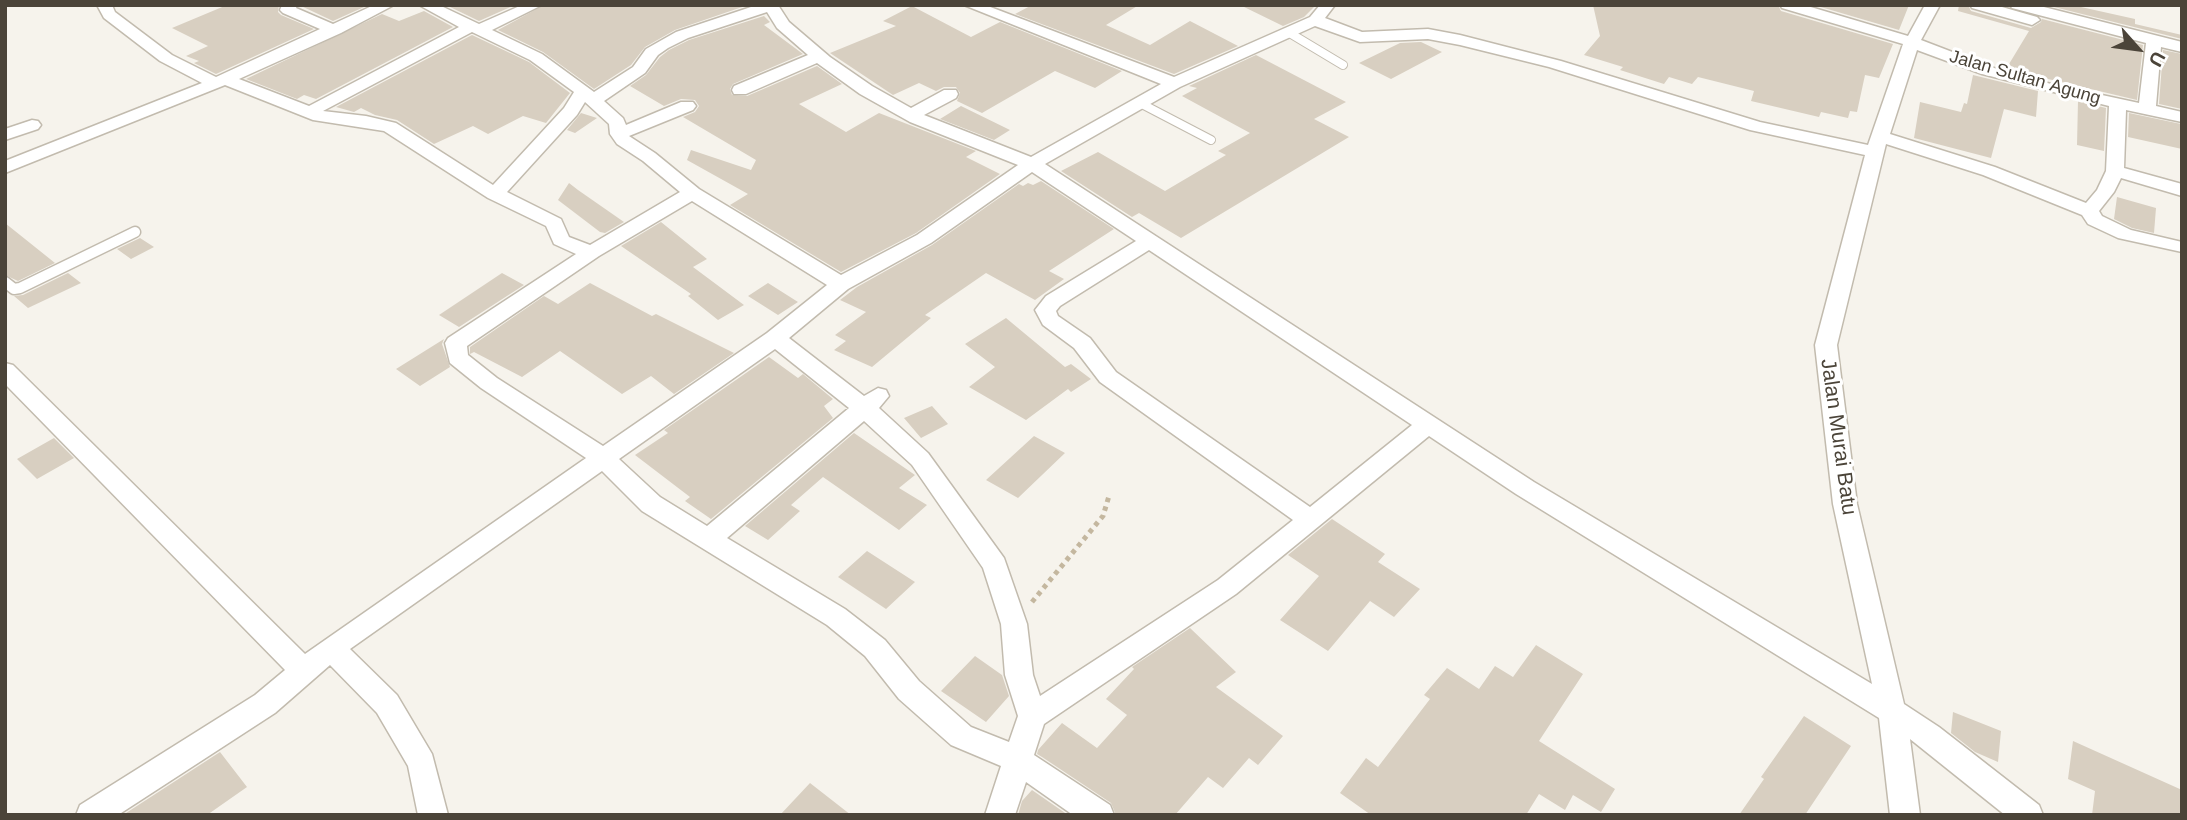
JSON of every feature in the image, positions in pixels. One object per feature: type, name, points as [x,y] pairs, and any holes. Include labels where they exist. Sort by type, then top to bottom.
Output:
[{"type":"street","points":[[104,5],[109,15],[166,58],[220,81],[311,113],[339,120],[381,123],[495,194],[554,223],[561,240],[568,245],[592,251]]},
{"type":"street","points":[[290,5],[288,10],[335,30]]},
{"type":"street","points":[[5,168],[220,81],[387,5]]},
{"type":"street","points":[[426,5],[536,57],[589,96],[617,122],[623,141],[649,157],[692,193],[841,284]]},
{"type":"street","points":[[311,113],[319,106],[477,28],[535,5]]},
{"type":"street","points":[[971,5],[1174,83]]},
{"type":"street","points":[[1002,18],[1026,5]]},
{"type":"street","points":[[91,815],[265,704],[331,648],[775,338],[841,284],[923,239],[1032,164],[1174,83],[1315,20],[1328,5]]},
{"type":"street","name":"Jalan Sultan Agung","points":[[1787,5],[1912,43],[1988,71],[2048,88],[2182,117]]},
{"type":"street","name":"Jalan Murai Batu","points":[[1892,711],[1845,504],[1826,345],[1878,145],[1912,43],[1933,5]]},
{"type":"street","points":[[1977,5],[2070,30]]},
{"type":"street","points":[[2017,5],[2182,47]]},
{"type":"street","points":[[495,194],[571,111],[589,96],[639,70],[652,52],[662,45],[682,35],[770,6],[774,16],[819,56],[866,90],[911,115],[1032,164],[1525,488],[1892,711],[1929,736],[2019,807]]},
{"type":"street","points":[[1315,20],[1360,37],[1428,34],[1460,40],[1555,64],[1756,126],[1878,145],[1989,171],[2089,211],[2095,220],[2114,230],[2179,247]]},
{"type":"street","points":[[2147,110],[2154,41]]},
{"type":"street","points":[[740,90],[819,56]]},
{"type":"street","points":[[911,115],[950,94]]},
{"type":"street","points":[[2089,211],[2105,192],[2115,171],[2118,104]]},
{"type":"street","points":[[619,134],[687,106]]},
{"type":"street","points":[[5,135],[32,125]]},
{"type":"street","points":[[2115,171],[2182,190]]},
{"type":"street","points":[[692,193],[592,251],[456,343],[458,358],[489,383],[604,459],[651,504],[836,617],[875,648],[909,690],[961,736],[1016,759],[1099,815]]},
{"type":"street","points":[[1150,242],[1053,301],[1045,310],[1050,320],[1082,343],[1108,377],[1312,521]]},
{"type":"street","points":[[775,338],[871,402],[920,460],[995,565],[1014,624],[1019,674],[1032,716]]},
{"type":"street","points":[[5,370],[304,671]]},
{"type":"street","points":[[708,538],[871,402]]},
{"type":"street","points":[[1000,815],[1032,716],[1227,587],[1428,425]]},
{"type":"street","points":[[331,648],[387,704],[422,763],[433,815]]},
{"type":"street","points":[[1892,711],[1905,815]]},
{"type":"lane","points":[[1288,32],[1343,65]]},
{"type":"lane","points":[[1140,103],[1211,140]]},
{"type":"lane","points":[[5,282],[14,289],[20,288],[135,232]]},
{"type":"path","points":[[1014,624],[1103,516],[1108,496]]},
{"type":"building","points":[[227,5],[279,5],[278,12],[281,15],[314,29],[216,74],[194,63],[199,61],[186,56],[208,46],[172,28]]},
{"type":"building","points":[[299,5],[361,5],[364,7],[333,21]]},
{"type":"building","points":[[446,5],[515,5],[479,21]]},
{"type":"building","points":[[544,5],[748,5],[675,30],[645,47],[631,65],[594,89],[543,52],[498,30]]},
{"type":"building","points":[[1032,5],[1139,5],[1106,25],[1150,45],[1190,21],[1238,46],[1174,74],[1015,14]]},
{"type":"building","points":[[1240,5],[1316,5],[1304,17],[1283,26]]},
{"type":"building","points":[[1593,5],[1778,5],[1781,11],[1893,44],[1879,78],[1865,75],[1857,112],[1850,111],[1848,118],[1821,112],[1819,117],[1751,101],[1754,91],[1698,77],[1692,84],[1669,77],[1664,84],[1584,55],[1600,36]]},
{"type":"building","points":[[1814,5],[1909,5],[1899,30]]},
{"type":"building","points":[[1959,5],[1968,5],[1971,11],[2031,28],[2042,19],[2143,45],[2137,100],[2006,69],[2029,31],[1958,11]]},
{"type":"building","points":[[2072,5],[2135,19],[2135,24],[2182,35],[2182,39],[2050,6]]},
{"type":"building","points":[[912,6],[971,37],[1000,22],[1122,71],[1095,88],[1055,71],[982,113],[957,101],[960,93],[956,87],[944,87],[936,91],[919,83],[893,95],[830,53],[896,26],[883,21]]},
{"type":"building","points":[[424,11],[453,27],[316,99],[304,95],[297,99],[246,79],[382,14],[399,21]]},
{"type":"building","points":[[764,16],[770,22],[764,25],[803,54],[733,84],[730,89],[732,95],[747,96],[817,66],[842,84],[799,104],[846,132],[879,113],[976,151],[966,157],[1000,174],[916,233],[841,272],[730,205],[748,194],[687,160],[691,150],[751,170],[756,160],[683,117],[695,112],[699,106],[695,100],[681,99],[664,106],[630,86],[646,75],[669,50],[689,40]]},
{"type":"building","points":[[472,35],[529,62],[570,93],[546,123],[523,116],[488,134],[473,126],[434,144],[397,120],[375,115],[361,108],[354,112],[336,107]]},
{"type":"building","points":[[1421,42],[1442,52],[1391,79],[1359,63],[1400,43]]},
{"type":"building","points":[[2163,50],[2182,54],[2182,109],[2159,104]]},
{"type":"building","points":[[1256,55],[1346,102],[1314,119],[1349,137],[1181,238],[1139,213],[1132,217],[1061,171],[1098,152],[1165,191],[1226,155],[1218,151],[1250,133],[1182,96],[1197,88],[1189,86]]},
{"type":"building","points":[[1973,75],[2038,91],[2036,117],[2004,109],[1991,158],[1914,138],[1920,102],[1961,112],[1964,103],[1967,104]]},
{"type":"building","points":[[2078,101],[2106,108],[2104,151],[2077,145]]},
{"type":"building","points":[[961,106],[1010,130],[994,140],[940,119]]},
{"type":"building","points":[[581,113],[597,118],[575,133],[567,130]]},
{"type":"building","points":[[2129,113],[2181,124],[2182,149],[2128,137]]},
{"type":"building","points":[[1041,181],[1114,229],[1049,271],[1064,279],[1035,300],[986,273],[925,315],[931,318],[872,367],[834,350],[846,341],[835,335],[866,312],[840,300],[857,287],[932,245],[1019,184],[1033,185]]},
{"type":"building","points":[[569,183],[624,222],[605,233],[600,232],[558,200]]},
{"type":"building","points":[[2117,197],[2156,208],[2154,233],[2132,228],[2114,219]]},
{"type":"building","points":[[661,222],[707,259],[693,267],[744,305],[718,320],[688,296],[691,294],[621,246]]},
{"type":"building","points":[[5,223],[55,263],[18,281],[5,275]]},
{"type":"building","points":[[140,238],[154,247],[131,259],[117,249]]},
{"type":"building","points":[[68,273],[81,283],[28,308],[14,296],[23,295]]},
{"type":"building","points":[[502,273],[524,285],[459,327],[439,315]]},
{"type":"building","points":[[590,283],[652,316],[656,314],[734,353],[674,394],[651,376],[622,394],[560,351],[522,377],[474,352],[470,354],[470,347],[544,296],[558,304]]},
{"type":"building","points":[[768,283],[798,302],[778,315],[748,296]]},
{"type":"building","points":[[1006,318],[1065,367],[1071,364],[1091,379],[1071,392],[1068,389],[1026,420],[969,387],[995,367],[965,344]]},
{"type":"building","points":[[444,339],[442,344],[450,367],[420,386],[396,369]]},
{"type":"building","points":[[769,357],[798,378],[803,374],[833,399],[824,406],[833,418],[711,519],[685,501],[690,497],[635,455],[668,433],[664,430]]},
{"type":"building","points":[[932,406],[948,424],[921,438],[904,418]]},
{"type":"building","points":[[854,433],[915,475],[899,488],[927,505],[899,530],[823,477],[791,505],[800,511],[768,540],[745,526]]},
{"type":"building","points":[[1034,436],[1065,453],[1018,498],[986,480]]},
{"type":"building","points":[[54,438],[74,458],[37,479],[17,459]]},
{"type":"building","points":[[1332,519],[1385,554],[1378,562],[1420,589],[1394,617],[1370,601],[1328,651],[1280,620],[1319,576],[1288,555]]},
{"type":"building","points":[[867,551],[915,582],[886,609],[838,577]]},
{"type":"building","points":[[1190,628],[1236,672],[1216,687],[1283,736],[1258,765],[1249,758],[1223,788],[1208,777],[1175,815],[1116,815],[1111,803],[1037,754],[1038,750],[1062,723],[1097,748],[1127,715],[1106,699],[1134,669],[1132,667]]},
{"type":"building","points":[[1536,645],[1583,674],[1539,741],[1615,789],[1601,812],[1573,795],[1565,810],[1539,794],[1526,815],[1371,815],[1340,793],[1366,758],[1378,767],[1430,699],[1424,695],[1447,668],[1479,689],[1495,666],[1513,677]]},
{"type":"building","points":[[975,656],[1002,675],[1009,696],[986,722],[941,691]]},
{"type":"building","points":[[1953,712],[2001,731],[1998,762],[1975,752],[1951,733]]},
{"type":"building","points":[[1804,716],[1851,746],[1805,815],[1739,815],[1764,779],[1761,777]]},
{"type":"building","points":[[2073,741],[2182,790],[2182,815],[2092,815],[2095,791],[2068,779]]},
{"type":"building","points":[[220,752],[247,787],[207,815],[123,815]]},
{"type":"building","points":[[810,783],[851,815],[780,815]]},
{"type":"building","points":[[1032,790],[1068,815],[1018,815],[1022,801]]}]
